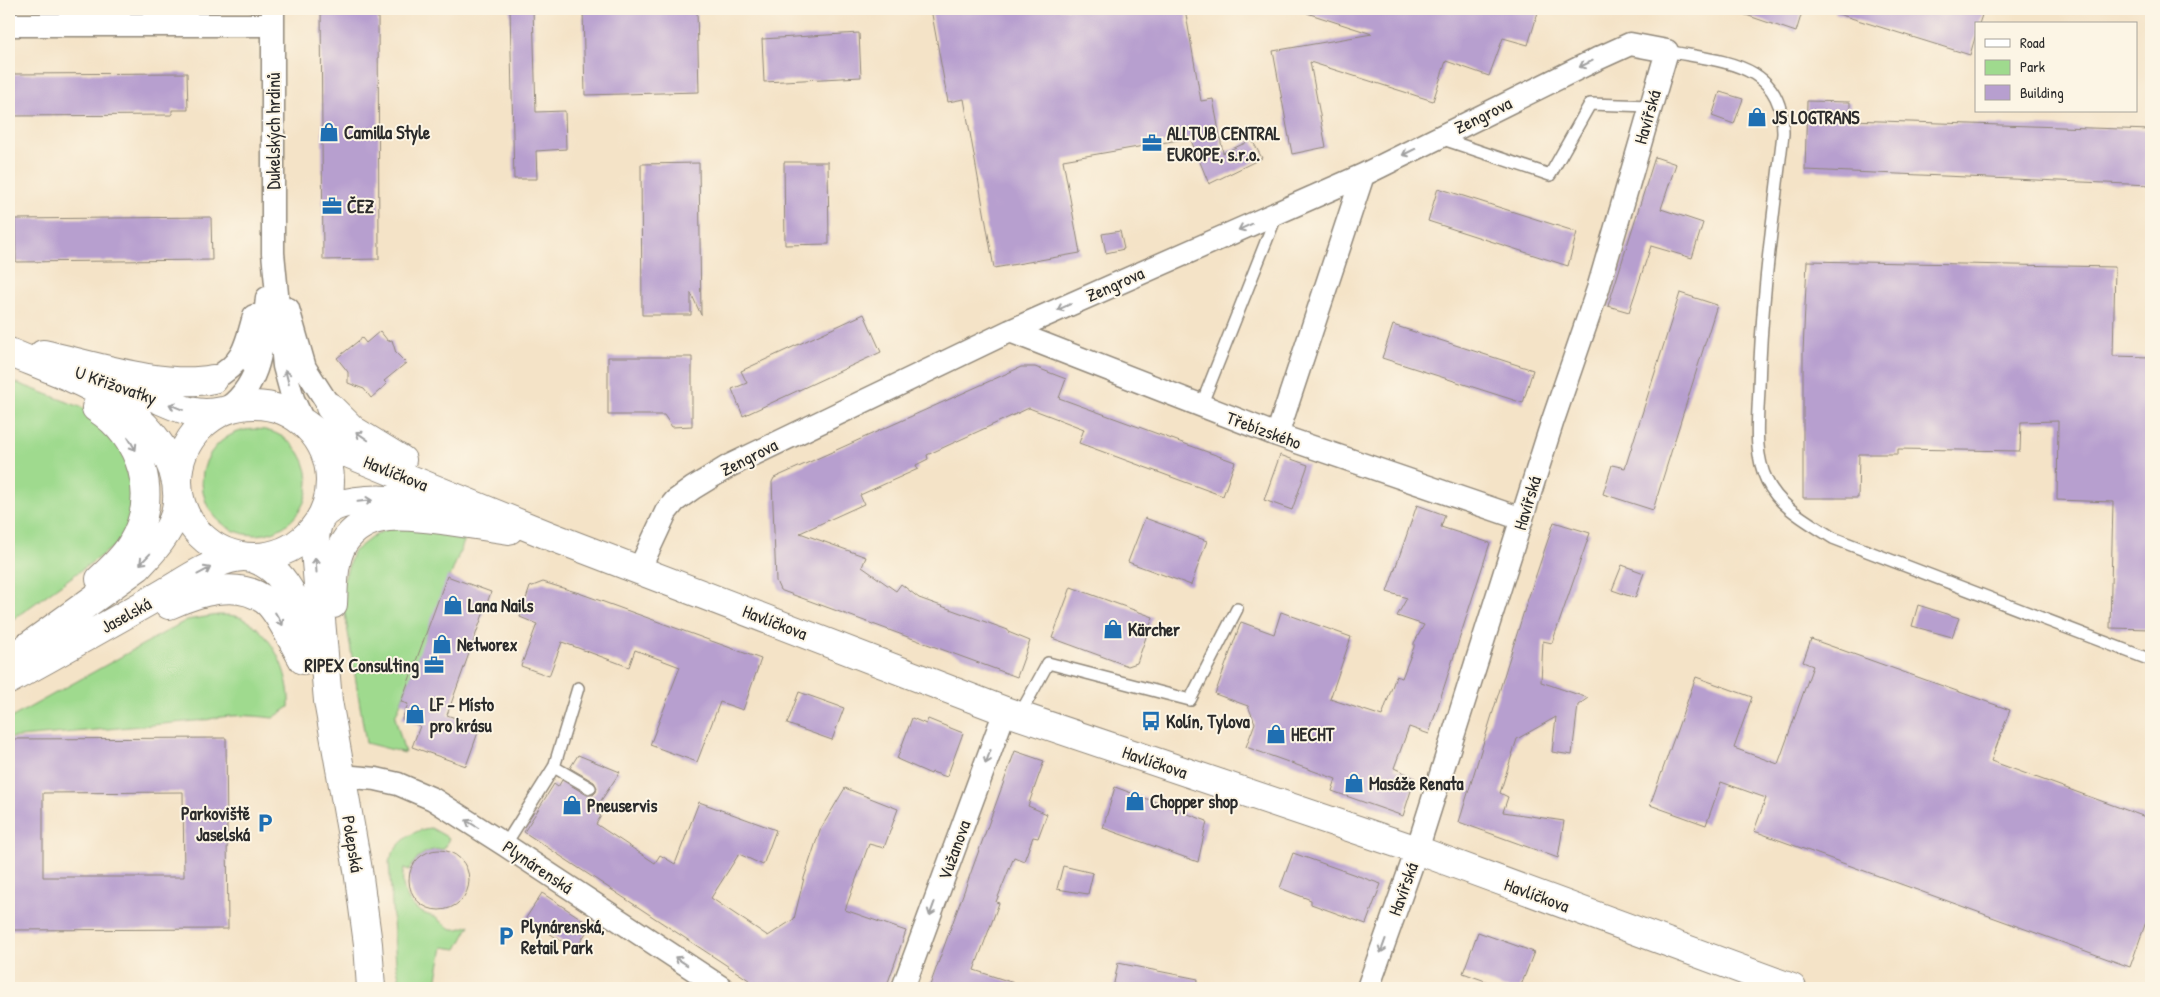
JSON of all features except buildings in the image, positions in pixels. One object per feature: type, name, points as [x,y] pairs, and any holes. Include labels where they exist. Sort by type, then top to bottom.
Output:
[{"type":"street","points":[[9,25],[273,17]]},
{"type":"street","name":"Dukelských hrdinů","points":[[273,17],[273,253],[284,366],[293,399],[304,423]]},
{"type":"street","name":"Zengrova","points":[[639,570],[666,512],[675,501],[693,488],[753,453],[1010,331],[1363,175],[1630,44],[1667,51]]},
{"type":"street","name":"Havířská","points":[[1368,988],[1417,850],[1552,423],[1598,289],[1667,51]]},
{"type":"street","points":[[1277,435],[1363,175]]},
{"type":"street","name":"Dukelských hrdinů","points":[[213,379],[232,368],[246,346],[273,253]]},
{"type":"street","name":"Dukelských hrdinů","points":[[273,253],[305,368],[330,407]]},
{"type":"street","name":"Dukelských hrdinů","points":[[223,411],[242,396],[255,376],[261,347],[273,253]]},
{"type":"street","name":"Třebízského","points":[[1010,331],[1277,435],[1522,519]]},
{"type":"street","points":[[9,350],[187,383],[213,379]]},
{"type":"street","points":[[9,350],[92,405],[119,426],[136,450],[142,467],[146,497],[144,513],[131,546],[116,564],[10,669]]},
{"type":"street","name":"U Křižovatky","points":[[9,350],[145,394],[191,412],[202,414],[223,411]]},
{"type":"street","name":"U Křižovatky","points":[[9,350],[110,398],[136,418],[148,429],[163,452],[177,485]]},
{"type":"street","points":[[244,405],[264,405],[282,409],[304,423],[322,444],[330,473],[328,499],[321,518],[312,530],[293,546],[265,556],[245,557],[220,550],[201,536],[184,513],[177,485],[178,471],[187,443],[204,422],[223,411],[244,405]]},
{"type":"street","points":[[330,407],[338,417],[372,443],[550,536]]},
{"type":"street","name":"Havlíčkova","points":[[304,423],[342,451],[550,536],[1012,714],[1417,850],[1792,988]]},
{"type":"street","name":"Jaselská","points":[[10,669],[143,562],[171,524],[175,513],[177,485]]},
{"type":"street","name":"Havlíčkova","points":[[321,518],[331,510],[354,502],[409,500],[434,504],[550,536]]},
{"type":"street","points":[[328,701],[334,577],[340,551],[347,539],[372,521],[395,516],[416,517],[550,536]]},
{"type":"street","name":"Polepská","points":[[321,518],[316,532],[315,550],[328,701],[368,944],[370,988]]},
{"type":"street","name":"Jaselská","points":[[10,669],[229,559],[245,557]]},
{"type":"street","name":"Polepská","points":[[245,557],[254,559],[272,568],[291,592],[328,701]]},
{"type":"street","points":[[10,669],[182,599],[215,590],[242,590],[266,601],[273,609],[328,701]]},
{"type":"street","name":"Vužanova","points":[[903,988],[1012,714]]},
{"type":"street","name":"Plynárenská","points":[[341,776],[376,779],[414,791],[433,800],[505,844],[722,988]]},
{"type":"lane","points":[[1667,51],[1723,62],[1749,71],[1764,80],[1774,91],[1780,103],[1783,118],[1783,134],[1760,330],[1757,422],[1758,452],[1766,480],[1775,494],[1792,511],[1833,538],[2151,660]]},
{"type":"lane","points":[[1438,137],[1550,176],[1590,104],[1650,106]]},
{"type":"lane","points":[[1201,406],[1278,212]]},
{"type":"lane","points":[[1012,714],[1048,663],[1190,700],[1237,609]]},
{"type":"lane","points":[[505,844],[554,767],[578,688]]},
{"type":"lane","points":[[554,767],[590,788]]},
{"type":"green space","points":[[9,380],[86,409],[131,455],[133,521],[116,545],[9,622]]},
{"type":"green space","points":[[255,429],[275,433],[292,445],[304,462],[308,482],[304,502],[292,519],[275,531],[255,535],[235,531],[218,519],[206,502],[202,482],[206,462],[218,445],[235,433]]},
{"type":"green space","points":[[390,527],[417,527],[465,539],[395,717],[405,753],[366,743],[341,589],[353,552],[371,538]]},
{"type":"green space","points":[[218,615],[239,617],[253,624],[271,643],[278,655],[287,681],[289,707],[273,718],[231,716],[206,720],[9,738],[9,719],[187,620]]},
{"type":"green space","points":[[431,828],[449,838],[444,849],[432,850],[423,854],[415,860],[409,870],[404,868],[403,886],[407,897],[422,913],[436,918],[452,929],[459,929],[470,925],[457,949],[443,947],[435,988],[398,988],[400,981],[396,964],[389,862],[396,849],[411,834]]},
{"type":"place","name":"JS LOGTRANS","points":[[1757,117]]},
{"type":"place","name":"Camilla Style","points":[[329,132]]},
{"type":"place","name":"ALLTUB CENTRAL EUROPE, s.r.o.","points":[[1152,143]]},
{"type":"place","name":"ČEZ","points":[[332,206]]},
{"type":"place","name":"Lana Nails","points":[[453,605]]},
{"type":"place","name":"Kärcher","points":[[1113,629]]},
{"type":"place","name":"Networex","points":[[442,644]]},
{"type":"place","name":"RIPEX Consulting","points":[[434,665]]},
{"type":"place","name":"LF - Místo pro krásu","points":[[415,714]]},
{"type":"place","name":"Kolín, Tylova","points":[[1151,721]]},
{"type":"place","name":"HECHT","points":[[1276,734]]},
{"type":"place","name":"Masáže Renata","points":[[1354,783]]},
{"type":"place","name":"Chopper shop","points":[[1135,801]]},
{"type":"place","name":"Pneuservis","points":[[572,805]]},
{"type":"place","name":"Parkoviště Jaselská","points":[[265,823]]},
{"type":"place","name":"Plynárenská, Retail Park","points":[[506,936]]}]
